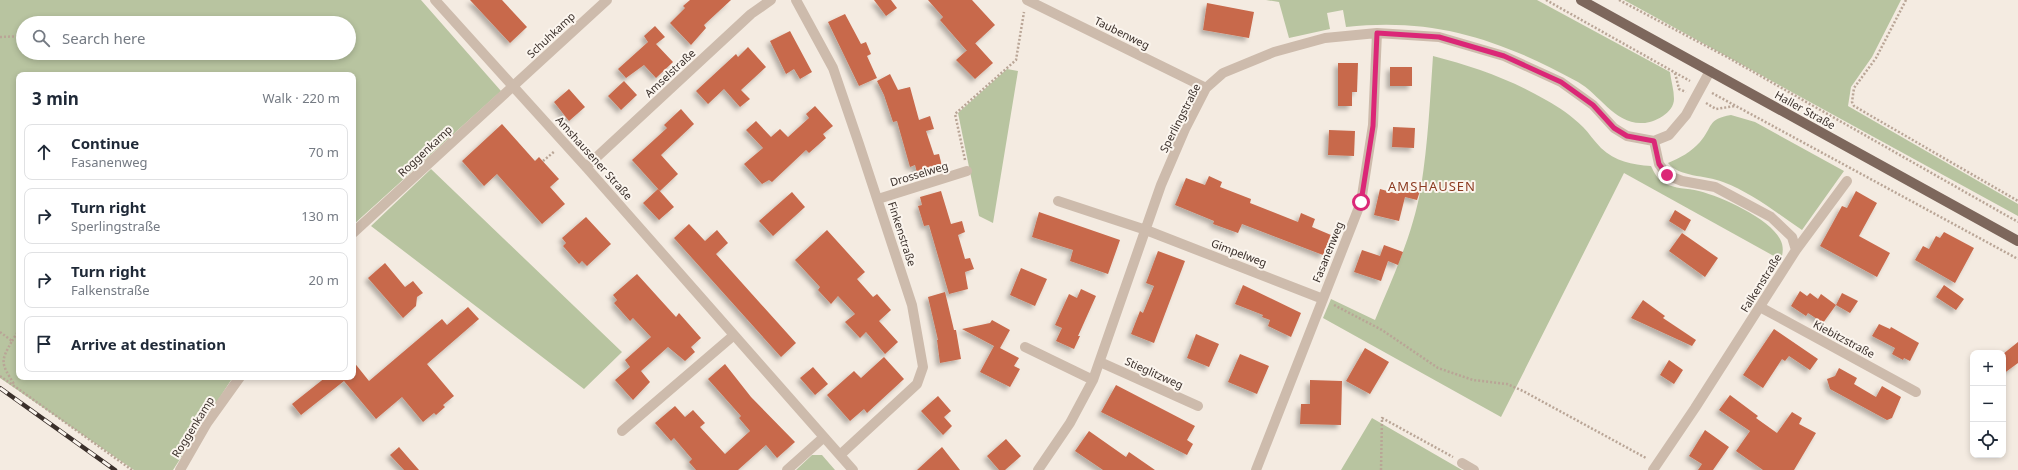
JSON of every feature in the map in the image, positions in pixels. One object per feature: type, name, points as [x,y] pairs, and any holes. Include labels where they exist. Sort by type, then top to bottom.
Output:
[{"type":"main road","name":"Haller Straße","points":[[1581,0],[2018,241]]},
{"type":"street","name":"Amshausener Straße","points":[[434,0],[586,167],[853,470]]},
{"type":"street","name":"Schuhkamp","points":[[512,87],[606,0]]},
{"type":"street","name":"Amselstraße","points":[[586,167],[751,14],[771,0]]},
{"type":"street","name":"Finkenstraße","points":[[796,0],[833,68],[878,199],[912,305],[923,367],[917,384],[840,455]]},
{"type":"street","name":"Taubenweg","points":[[1026,4],[1206,88]]},
{"type":"street","name":"Sperlingstraße","points":[[1038,470],[1070,423],[1093,380],[1164,178],[1206,88],[1223,73],[1274,52],[1325,38],[1377,33],[1439,37],[1504,56],[1561,82],[1593,105],[1614,128],[1627,136],[1654,141]]},
{"type":"street","name":"Fasanenweg","points":[[1256,470],[1361,202],[1373,126],[1377,33]]},
{"type":"street","points":[[1654,141],[1669,135],[1686,115],[1710,72]]},
{"type":"street","name":"Roggenkamp","points":[[356,230],[512,87]]},
{"type":"street","name":"Falkenstraße","points":[[1654,141],[1659,164],[1667,175],[1715,188],[1771,217],[1792,237],[1796,250],[1695,408],[1654,468]]},
{"type":"street","name":"Drosselweg","points":[[878,199],[967,172]]},
{"type":"street","points":[[1796,250],[1847,181]]},
{"type":"street","points":[[1058,201],[1146,230]]},
{"type":"street","name":"Gimpelweg","points":[[1146,230],[1323,299]]},
{"type":"street","name":"Kiebitzstraße","points":[[1760,307],[1916,392]]},
{"type":"street","points":[[622,431],[734,334]]},
{"type":"street","points":[[1025,347],[1093,380]]},
{"type":"street","name":"Stieglitzweg","points":[[1100,362],[1198,406]]},
{"type":"street","name":"Roggenkamp","points":[[180,470],[207,423],[238,380]]},
{"type":"street","points":[[787,470],[824,437]]},
{"type":"street","points":[[1462,463],[1474,470]]},
{"type":"path","points":[[1546,0],[1676,73]]},
{"type":"path","points":[[1619,0],[1768,80],[2018,222]]},
{"type":"path","points":[[1906,0],[1876,58],[1854,88],[1852,102],[1854,106],[2018,201]]},
{"type":"path","points":[[967,172],[955,114],[1016,60],[1026,4]]},
{"type":"path","points":[[0,37],[16,36]]},
{"type":"path","points":[[1735,106],[1791,134],[2018,259]]},
{"type":"path","points":[[1323,299],[1382,330],[1438,368],[1473,380],[1506,384],[1523,391],[1654,468]]},
{"type":"path","points":[[0,332],[12,341]]},
{"type":"path","points":[[15,386],[3,364],[2,356],[16,335]]},
{"type":"path","points":[[0,376],[132,470]]},
{"type":"path","points":[[1381,470],[1382,418],[1462,463]]},
{"type":"green space","points":[[0,0],[421,0],[501,91],[356,222],[356,72],[16,72],[16,380],[231,380],[173,470],[134,470],[0,378]]},
{"type":"green space","points":[[1266,0],[1537,0],[1670,72],[1674,96],[1673,104],[1667,113],[1658,119],[1647,123],[1633,122],[1616,114],[1586,87],[1578,82],[1522,54],[1466,35],[1438,29],[1409,25],[1346,27],[1343,10],[1327,13],[1330,29],[1289,38],[1279,2]]},
{"type":"green space","points":[[1624,0],[1901,0],[1872,57],[1851,87],[1848,106],[2018,204],[2018,216]]},
{"type":"green space","points":[[1433,56],[1491,74],[1532,92],[1570,115],[1583,127],[1601,148],[1612,156],[1624,162],[1651,166],[1664,183],[1709,194],[1732,203],[1756,216],[1766,223],[1780,239],[1783,250],[1781,260],[1624,173],[1501,417],[1323,318],[1331,299],[1375,320],[1389,288],[1408,238],[1421,187],[1427,138]]},
{"type":"green space","points":[[1007,69],[1018,71],[993,223],[979,216],[958,113]]},
{"type":"green space","points":[[1731,115],[1755,122],[1844,171],[1802,230],[1764,204],[1734,187],[1723,182],[1679,171],[1668,163],[1697,146],[1714,121]]},
{"type":"green space","points":[[431,169],[622,352],[584,389],[371,226]]},
{"type":"green space","points":[[1372,418],[1462,470],[1341,470]]},
{"type":"green space","points":[[812,455],[822,455],[835,470],[796,470]]},
{"type":"building","points":[[470,0],[502,0],[527,27],[510,43]]},
{"type":"building","points":[[690,0],[731,0],[704,25],[706,28],[691,45],[670,23],[685,8],[683,6]]},
{"type":"building","points":[[874,0],[891,0],[897,8],[886,16]]},
{"type":"building","points":[[928,0],[972,0],[995,25],[967,51],[940,20],[943,17]]},
{"type":"building","points":[[1207,3],[1254,12],[1249,38],[1203,30]]},
{"type":"building","points":[[845,14],[861,44],[866,42],[871,54],[867,56],[877,78],[859,86],[828,22]]},
{"type":"building","points":[[655,26],[665,37],[656,44],[673,62],[656,78],[644,65],[626,78],[618,69],[648,42],[644,36]]},
{"type":"building","points":[[790,31],[812,72],[800,79],[794,69],[786,74],[770,41]]},
{"type":"building","points":[[975,43],[993,63],[975,79],[956,60]]},
{"type":"building","points":[[748,47],[766,67],[741,90],[750,99],[740,107],[724,89],[708,104],[696,91],[736,54],[738,57]]},
{"type":"building","points":[[1338,63],[1358,63],[1357,92],[1352,92],[1352,106],[1338,106]]},
{"type":"building","points":[[1390,67],[1412,67],[1412,86],[1390,86]]},
{"type":"building","points":[[890,74],[898,90],[910,87],[919,120],[930,116],[934,129],[926,131],[934,155],[939,154],[942,166],[917,173],[915,165],[910,167],[897,121],[893,122],[884,95],[877,81]]},
{"type":"building","points":[[624,81],[637,95],[621,110],[608,96]]},
{"type":"building","points":[[569,89],[585,107],[569,121],[554,102]]},
{"type":"building","points":[[815,106],[833,126],[823,134],[826,138],[809,153],[806,150],[772,182],[769,180],[762,184],[744,164],[763,148],[746,130],[756,121],[771,137],[780,129],[788,137],[809,118],[806,114]]},
{"type":"building","points":[[681,109],[694,124],[661,155],[678,174],[660,191],[632,160],[667,128],[664,125]]},
{"type":"building","points":[[502,124],[535,161],[539,157],[559,179],[550,187],[565,204],[542,224],[497,174],[484,186],[462,161]]},
{"type":"building","points":[[1393,127],[1415,128],[1414,148],[1392,147]]},
{"type":"building","points":[[1329,130],[1355,131],[1354,156],[1328,155]]},
{"type":"building","points":[[1209,176],[1222,182],[1220,187],[1251,199],[1250,203],[1298,222],[1301,213],[1315,219],[1312,227],[1331,235],[1323,255],[1242,224],[1238,233],[1213,224],[1214,221],[1175,205],[1186,178],[1205,185]]},
{"type":"building","points":[[1401,184],[1421,188],[1417,200],[1405,197],[1399,221],[1374,215],[1380,189],[1398,194]]},
{"type":"building","points":[[658,189],[674,207],[659,220],[643,203]]},
{"type":"building","points":[[941,191],[951,224],[962,221],[965,232],[958,235],[965,259],[970,258],[974,269],[965,272],[968,289],[949,294],[929,225],[924,226],[918,206],[922,205],[920,197]]},
{"type":"building","points":[[1856,191],[1877,203],[1859,236],[1890,253],[1877,277],[1820,246],[1842,206],[1847,208]]},
{"type":"building","points":[[792,192],[805,207],[773,236],[759,221]]},
{"type":"building","points":[[1675,210],[1691,220],[1685,231],[1669,221]]},
{"type":"building","points":[[1039,212],[1120,240],[1108,274],[1070,261],[1073,250],[1032,237]]},
{"type":"building","points":[[586,217],[611,244],[587,266],[582,261],[579,264],[563,246],[566,243],[562,238]]},
{"type":"building","points":[[689,224],[705,241],[717,230],[728,243],[716,254],[796,343],[781,357],[674,238]]},
{"type":"building","points":[[827,230],[865,272],[857,279],[873,297],[877,294],[891,310],[879,321],[898,342],[885,354],[866,332],[860,338],[845,322],[855,314],[838,296],[831,304],[818,290],[820,287],[795,260]]},
{"type":"building","points":[[1944,232],[1974,248],[1955,283],[1915,260],[1923,246],[1929,249],[1936,236],[1940,238]]},
{"type":"building","points":[[1682,233],[1718,258],[1705,277],[1669,251]]},
{"type":"building","points":[[1384,245],[1403,252],[1398,265],[1388,261],[1381,281],[1354,272],[1362,250],[1380,256]]},
{"type":"building","points":[[1158,251],[1185,261],[1154,343],[1131,334],[1140,311],[1143,313],[1154,286],[1146,283]]},
{"type":"building","points":[[385,263],[405,287],[413,281],[423,293],[417,297],[416,306],[403,318],[368,278]]},
{"type":"building","points":[[1021,268],[1047,279],[1035,306],[1010,295]]},
{"type":"building","points":[[637,274],[676,317],[679,313],[701,338],[691,347],[695,352],[685,361],[668,347],[641,371],[650,382],[633,400],[615,380],[630,367],[625,360],[651,337],[633,318],[630,321],[614,303],[617,300],[613,295]]},
{"type":"building","points":[[1243,285],[1301,313],[1291,337],[1268,326],[1270,320],[1262,317],[1263,315],[1235,304]]},
{"type":"building","points":[[1944,285],[1964,299],[1956,310],[1936,297]]},
{"type":"building","points":[[1081,289],[1096,296],[1078,336],[1080,336],[1074,349],[1056,341],[1062,328],[1055,325],[1069,294],[1077,298]]},
{"type":"building","points":[[1800,291],[1807,296],[1810,293],[1818,299],[1821,294],[1836,305],[1823,323],[1808,313],[1806,316],[1791,306]]},
{"type":"building","points":[[945,292],[954,330],[956,330],[961,359],[940,363],[938,340],[928,297]]},
{"type":"building","points":[[1842,293],[1858,301],[1850,313],[1836,305]]},
{"type":"building","points":[[1643,300],[1665,316],[1663,318],[1696,340],[1692,346],[1631,318]]},
{"type":"building","points":[[468,307],[479,319],[427,364],[454,396],[443,405],[445,407],[436,415],[434,413],[423,422],[402,397],[376,419],[344,381],[301,415],[292,404],[322,380],[356,380],[356,365],[369,381],[442,319],[447,325]]},
{"type":"building","points":[[992,320],[1010,330],[1000,348],[1019,358],[1014,366],[1020,369],[1010,387],[980,372],[994,346],[962,329],[990,323]]},
{"type":"building","points":[[1879,324],[1890,329],[1891,327],[1919,343],[1910,361],[1904,358],[1903,360],[1892,354],[1895,348],[1872,336]]},
{"type":"building","points":[[1774,329],[1818,359],[1810,370],[1789,356],[1785,361],[1782,359],[1763,388],[1743,375]]},
{"type":"building","points":[[1196,334],[1219,344],[1209,367],[1187,358]]},
{"type":"building","points":[[2018,342],[2018,363],[2006,372],[2006,352]]},
{"type":"building","points":[[1365,348],[1389,362],[1370,394],[1346,381]]},
{"type":"building","points":[[1240,354],[1269,366],[1257,394],[1228,382]]},
{"type":"building","points":[[884,357],[904,379],[867,413],[864,409],[850,421],[827,395],[854,371],[861,378]]},
{"type":"building","points":[[1669,360],[1683,370],[1674,384],[1660,375]]},
{"type":"building","points":[[725,364],[751,397],[795,442],[777,458],[766,445],[738,470],[696,470],[689,462],[692,459],[674,438],[671,441],[655,423],[675,406],[685,417],[693,410],[705,423],[700,427],[725,454],[750,431],[739,418],[741,416],[708,379]]},
{"type":"building","points":[[813,367],[828,384],[815,395],[800,378]]},
{"type":"building","points":[[1839,368],[1857,378],[1854,384],[1876,397],[1882,386],[1901,397],[1892,418],[1887,420],[1830,389],[1827,379],[1835,376]]},
{"type":"building","points":[[1310,380],[1342,381],[1341,425],[1300,424],[1301,404],[1310,404]]},
{"type":"building","points":[[1116,385],[1195,426],[1187,440],[1193,444],[1187,455],[1101,412]]},
{"type":"building","points":[[1730,395],[1758,416],[1756,418],[1777,433],[1792,412],[1802,418],[1799,424],[1816,433],[1794,470],[1763,470],[1736,451],[1750,431],[1719,410]]},
{"type":"building","points":[[938,396],[951,411],[944,417],[952,426],[943,435],[921,411]]},
{"type":"building","points":[[1705,430],[1729,447],[1713,470],[1698,470],[1702,464],[1689,456]]},
{"type":"building","points":[[1089,431],[1126,457],[1129,452],[1155,470],[1103,470],[1075,451]]},
{"type":"building","points":[[1006,439],[1021,456],[1005,470],[999,470],[987,456]]},
{"type":"building","points":[[399,447],[419,470],[404,470],[390,455]]},
{"type":"building","points":[[942,447],[960,470],[917,470]]},
{"type":"railway","points":[[0,388],[115,470]]},
{"type":"district","name":"AMSHAUSEN","points":[[1432,186]]},
{"type":"route","points":[[1361,202],[1373,126],[1377,33],[1439,37],[1504,56],[1561,82],[1593,105],[1614,128],[1627,136],[1646,141],[1654,141],[1659,164],[1667,175]]}]
